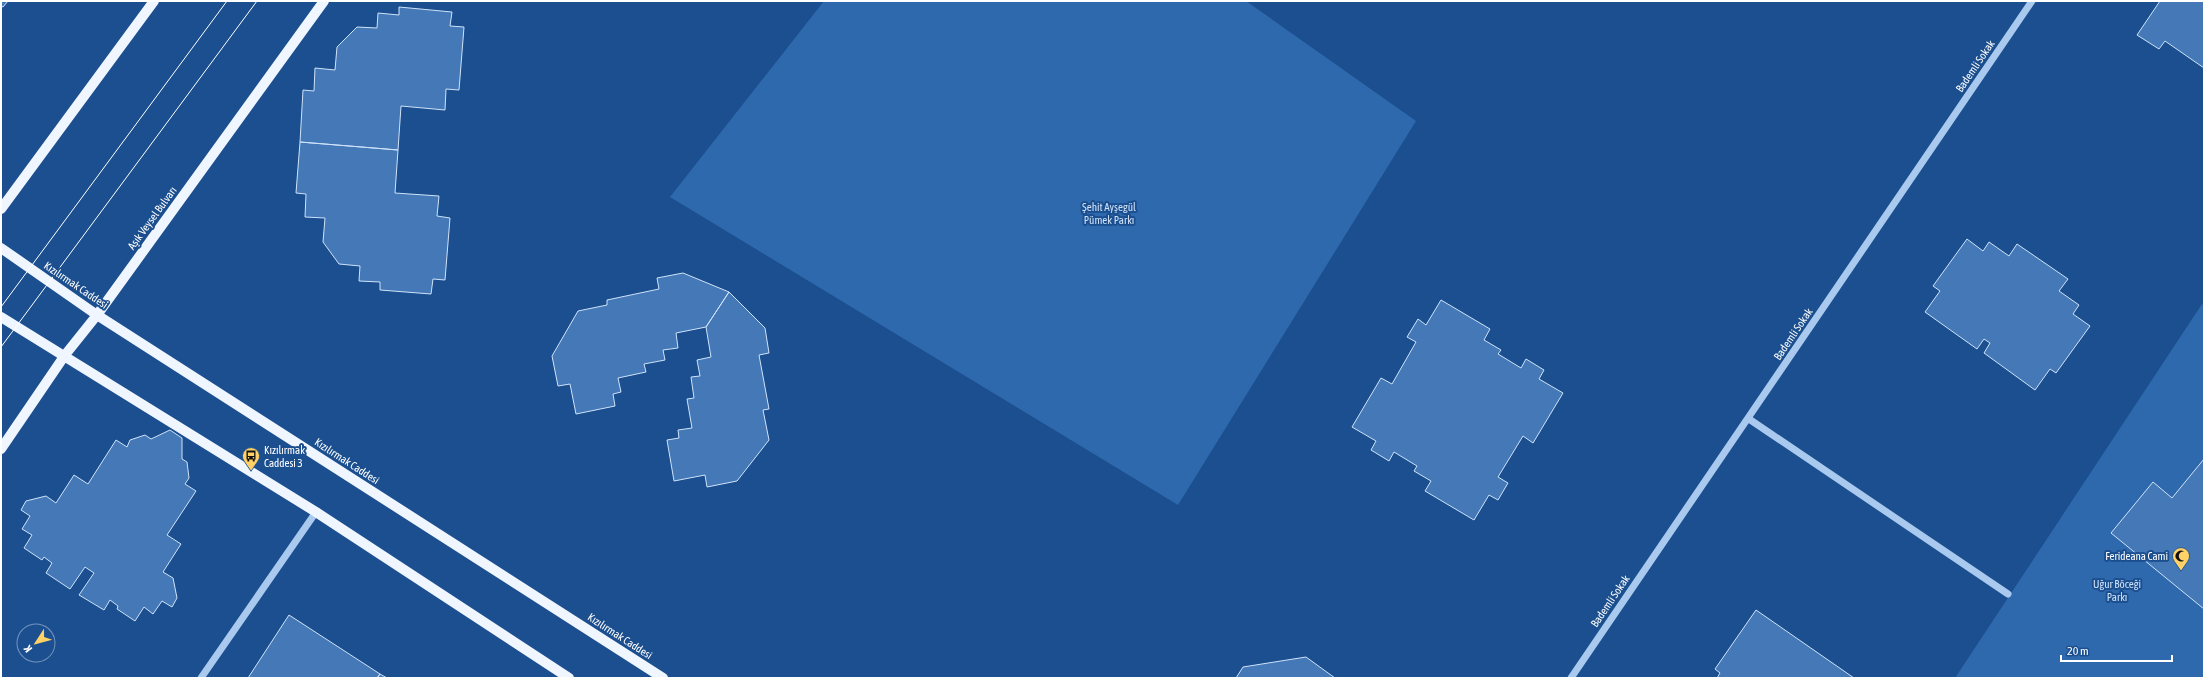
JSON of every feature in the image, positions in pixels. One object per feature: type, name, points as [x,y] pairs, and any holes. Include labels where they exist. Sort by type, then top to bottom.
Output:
[{"type":"main road","points":[[1,209],[154,1]]},
{"type":"main road","name":"Aşık Veysel Bulvarı","points":[[1,449],[65,355],[97,315],[324,1]]},
{"type":"main road","name":"Kızılırmak Caddesi","points":[[1,248],[97,315],[663,678]]},
{"type":"main road","points":[[1,317],[65,355],[316,512],[569,678]]},
{"type":"street","name":"Bademli Sokak","points":[[1571,678],[2032,1]]},
{"type":"street","points":[[1748,419],[2008,594]]},
{"type":"street","points":[[201,678],[316,512]]},
{"type":"green space","name":"Şehit Ayşegül Pümek Parkı","points":[[824,1],[1246,1],[1416,121],[1178,505],[670,197]]},
{"type":"green space","name":"Uğur Böceği Parkı","points":[[2202,304],[2204,306],[2204,678],[1955,678]]},
{"type":"building","points":[[1,1],[8,1],[3,7],[1,6]]},
{"type":"building","points":[[2160,1],[2204,1],[2204,68],[2165,41],[2159,49],[2137,35]]},
{"type":"building","points":[[399,7],[452,12],[450,26],[464,27],[459,90],[446,89],[445,110],[401,106],[398,150],[300,142],[303,90],[314,91],[315,68],[335,70],[337,47],[357,27],[377,28],[378,13],[399,15]]},
{"type":"building","points":[[300,142],[398,150],[395,193],[439,196],[437,216],[450,218],[445,280],[433,279],[431,294],[380,290],[380,282],[359,281],[360,266],[339,264],[323,242],[325,218],[305,217],[306,194],[296,193]]},
{"type":"building","points":[[1967,239],[1983,251],[1989,242],[2009,256],[2017,244],[2068,279],[2059,291],[2079,305],[2073,314],[2090,326],[2056,373],[2050,369],[2035,390],[1984,353],[1990,343],[1984,339],[1977,349],[1925,312],[1940,291],[1933,286]]},
{"type":"building","points":[[683,273],[729,292],[706,327],[676,333],[678,348],[663,350],[665,360],[644,364],[646,372],[618,378],[621,392],[613,394],[615,406],[576,414],[570,384],[558,386],[552,356],[578,311],[607,305],[607,300],[659,289],[657,278]]},
{"type":"building","points":[[729,292],[765,328],[769,353],[759,355],[769,409],[763,410],[769,440],[737,481],[707,487],[705,475],[674,481],[667,440],[679,438],[678,430],[692,428],[687,399],[694,398],[691,377],[700,376],[697,360],[711,357],[706,327]]},
{"type":"building","points":[[1441,300],[1490,329],[1484,340],[1501,350],[1498,354],[1521,368],[1526,359],[1544,370],[1539,379],[1563,393],[1533,443],[1523,436],[1498,477],[1508,483],[1498,500],[1489,495],[1474,520],[1425,491],[1431,481],[1414,471],[1417,466],[1394,452],[1389,461],[1371,450],[1376,441],[1352,427],[1381,378],[1392,384],[1416,342],[1407,337],[1418,319],[1426,325]]},
{"type":"building","points":[[170,430],[182,438],[182,459],[187,462],[189,478],[185,484],[196,491],[167,535],[181,544],[163,572],[173,578],[177,598],[172,607],[162,601],[153,614],[144,607],[135,621],[117,609],[118,606],[110,600],[104,610],[79,595],[94,573],[85,567],[70,589],[46,573],[52,563],[44,557],[42,560],[24,548],[32,535],[22,529],[30,516],[21,510],[26,501],[46,496],[56,503],[74,475],[88,484],[116,440],[127,447],[130,440],[145,435],[151,439]]},
{"type":"building","name":"Ferideana Cami","points":[[2204,459],[2204,609],[2111,533],[2153,482],[2172,498]]},
{"type":"building","points":[[1756,610],[1854,678],[1717,678],[1720,673],[1715,669]]},
{"type":"building","points":[[289,615],[380,674],[377,678],[248,678]]},
{"type":"building","points":[[1306,657],[1335,678],[1236,678],[1243,667]]},
{"type":"building","points":[[380,674],[387,678],[377,678]]},
{"type":"tram line","points":[[1,307],[227,1]]},
{"type":"tram line","points":[[1,347],[257,1]]},
{"type":"place","name":"Kızılırmak Caddesi 3","points":[[251,471]]},
{"type":"place","name":"Ferideana Cami","points":[[2181,571]]}]
